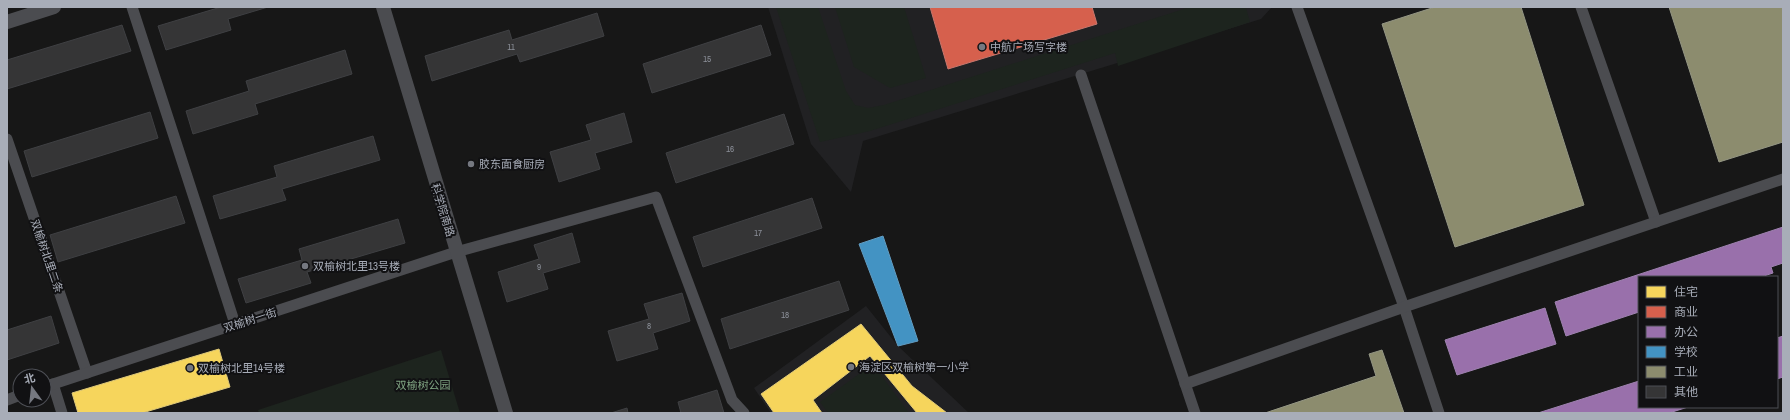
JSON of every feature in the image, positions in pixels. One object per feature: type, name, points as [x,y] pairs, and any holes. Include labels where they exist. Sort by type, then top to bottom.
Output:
[{"type":"street","points":[[7,22],[54,7]]},
{"type":"street","points":[[132,7],[236,324]]},
{"type":"street","name":"科学院南路","points":[[383,7],[506,413]]},
{"type":"street","points":[[1297,7],[1404,307],[1439,413]]},
{"type":"street","points":[[1581,7],[1656,222]]},
{"type":"street","points":[[1081,75],[1195,413]]},
{"type":"street","name":"双榆树北里二条","points":[[7,139],[87,373]]},
{"type":"street","points":[[1185,384],[1404,307],[1783,179]]},
{"type":"street","name":"双榆树一街","points":[[52,385],[456,252],[656,197],[732,400],[744,413]]},
{"type":"street","points":[[52,394],[62,413]]},
{"type":"shaded area","points":[[768,7],[1272,7],[1261,19],[863,141],[851,192],[811,144]]},
{"type":"shaded area","name":"海淀区双榆树第一小学","points":[[866,306],[898,346],[969,413],[771,413],[754,388]]},
{"type":"green space","points":[[776,7],[818,7],[846,91],[855,105],[868,108],[884,105],[1190,7],[1249,7],[1246,8],[1250,22],[1118,66],[1115,53],[870,131],[820,142]]},
{"type":"green space","points":[[835,7],[904,7],[926,78],[890,88],[854,67]]},
{"type":"green space","name":"双榆树公园","points":[[441,350],[460,413],[259,413],[258,410]]},
{"type":"green space","points":[[873,364],[909,413],[828,413],[820,402]]},
{"type":"building: 住宅","points":[[861,324],[912,386],[947,413],[917,413],[870,356],[813,400],[822,413],[774,413],[761,394]]},
{"type":"building: 住宅","name":"双榆树北里14号楼","points":[[219,349],[230,387],[142,413],[78,413],[72,393]]},
{"type":"building: 商业","name":"中航广场写字楼","points":[[930,7],[1092,7],[1097,24],[948,69]]},
{"type":"building: 办公","points":[[1783,227],[1783,263],[1771,267],[1773,273],[1764,276],[1638,276],[1638,312],[1566,336],[1555,302]]},
{"type":"building: 办公","points":[[1545,308],[1556,344],[1457,375],[1445,340]]},
{"type":"building: 办公","points":[[1783,336],[1783,377],[1778,379],[1778,338]]},
{"type":"building: 办公","points":[[1638,381],[1638,408],[1685,408],[1669,413],[1538,413]]},
{"type":"building: 学校","points":[[883,236],[918,341],[898,346],[859,244]]},
{"type":"building: 工业","points":[[1435,7],[1521,7],[1584,205],[1455,247],[1382,24]]},
{"type":"building: 工业","points":[[1669,7],[1783,7],[1783,142],[1719,162]]},
{"type":"building: 工业","points":[[1382,350],[1404,413],[1265,413],[1376,376],[1369,354]]},
{"type":"building: 其他","points":[[221,7],[268,7],[228,19],[231,30],[166,50],[158,26]]},
{"type":"building: 其他","points":[[597,13],[604,36],[520,62],[517,54],[432,81],[425,56],[509,30],[512,40]]},
{"type":"building: 其他","points":[[122,25],[131,51],[7,89],[7,60]]},
{"type":"building: 其他","points":[[761,25],[771,55],[652,93],[643,64]]},
{"type":"building: 其他","points":[[345,50],[352,74],[255,104],[258,114],[193,134],[186,111],[249,91],[246,81]]},
{"type":"building: 其他","points":[[150,112],[158,138],[32,177],[24,151]]},
{"type":"building: 其他","points":[[624,113],[632,142],[595,153],[600,169],[559,182],[550,152],[591,140],[586,125]]},
{"type":"building: 其他","points":[[784,114],[794,144],[676,183],[666,153]]},
{"type":"building: 其他","points":[[373,136],[380,160],[282,189],[286,200],[220,219],[213,196],[277,177],[274,166]]},
{"type":"building: 其他","points":[[176,196],[185,223],[58,262],[50,235]]},
{"type":"building: 其他","points":[[812,198],[822,228],[703,267],[693,237]]},
{"type":"building: 其他","name":"双榆树北里13号楼","points":[[398,219],[405,243],[307,272],[311,283],[246,303],[238,279],[302,260],[299,249]]},
{"type":"building: 其他","points":[[572,233],[580,262],[543,273],[548,289],[507,302],[498,272],[539,259],[534,245]]},
{"type":"building: 其他","points":[[839,281],[849,310],[730,349],[721,319]]},
{"type":"building: 其他","points":[[682,293],[690,321],[653,333],[658,349],[617,361],[608,331],[649,319],[644,304]]},
{"type":"building: 其他","points":[[51,316],[59,343],[7,360],[7,330]]},
{"type":"building: 其他","points":[[717,390],[724,413],[681,413],[678,402]]},
{"type":"building: 其他","points":[[627,408],[628,413],[611,413]]},
{"type":"place","name":"中航广场写字楼","points":[[982,47]]},
{"type":"place","name":"胶东面食厨房","points":[[471,164]]},
{"type":"place","name":"双榆树北里13号楼","points":[[305,266]]},
{"type":"place","name":"海淀区双榆树第一小学","points":[[851,367]]},
{"type":"place","name":"双榆树北里14号楼","points":[[190,368]]}]
